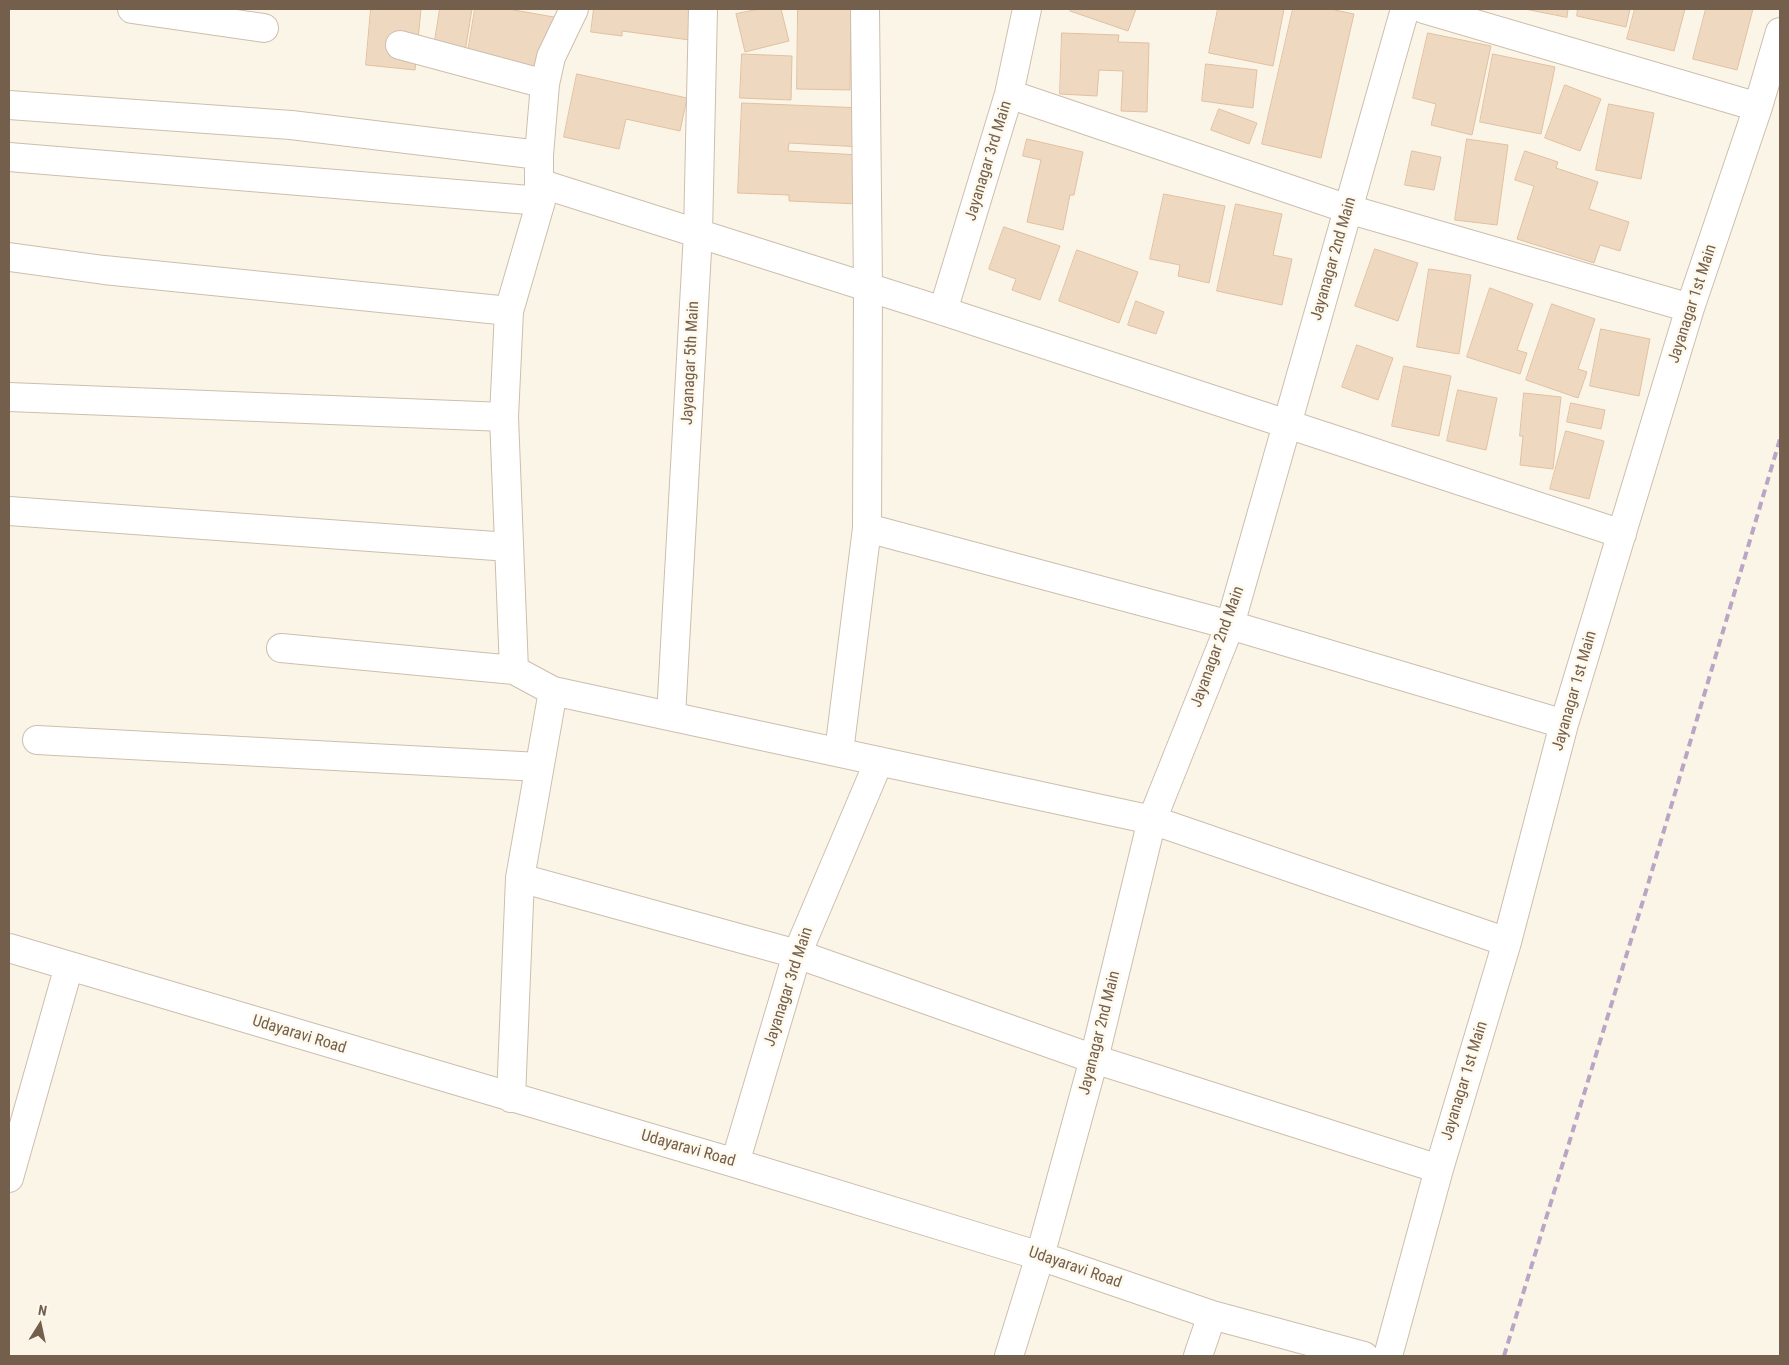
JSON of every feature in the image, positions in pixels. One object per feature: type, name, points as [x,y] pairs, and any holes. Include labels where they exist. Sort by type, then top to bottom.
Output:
[{"type":"street","points":[[132,9],[264,28]]},
{"type":"street","points":[[514,670],[504,417],[509,311],[540,192],[539,155],[545,84],[551,57],[574,9]]},
{"type":"street","name":"Jayanagar 5th Main","points":[[671,716],[698,233],[703,9]]},
{"type":"street","points":[[839,752],[867,528],[868,288],[865,9]]},
{"type":"street","name":"Jayanagar 3rd Main","points":[[943,311],[1009,94],[1027,9]]},
{"type":"street","name":"Jayanagar 2nd Main","points":[[1009,1356],[1040,1256],[1094,1059],[1152,820],[1230,625],[1405,9]]},
{"type":"street","points":[[1424,9],[1758,107]]},
{"type":"street","name":"Jayanagar 1st Main","points":[[1388,1356],[1439,1169],[1507,942],[1564,724],[1690,308],[1758,107],[1780,32]]},
{"type":"street","points":[[400,45],[545,84]]},
{"type":"street","points":[[1009,94],[1348,209],[1690,308]]},
{"type":"street","points":[[9,104],[291,125],[539,155]]},
{"type":"street","points":[[9,157],[540,192],[698,233],[943,311],[1622,534]]},
{"type":"street","points":[[9,257],[104,270],[509,311]]},
{"type":"street","points":[[9,397],[504,417]]},
{"type":"street","points":[[9,511],[509,547]]},
{"type":"street","points":[[867,528],[1230,625],[1564,724]]},
{"type":"street","points":[[281,648],[514,670],[553,691],[1152,820],[1507,942]]},
{"type":"street","points":[[511,1098],[520,878],[553,691]]},
{"type":"street","points":[[37,740],[539,767]]},
{"type":"street","name":"Jayanagar 3rd Main","points":[[735,1163],[797,954],[879,761]]},
{"type":"street","points":[[520,878],[797,954],[1094,1059],[1439,1169]]},
{"type":"street","name":"Udayaravi Road","points":[[9,948],[735,1163],[1040,1256],[1212,1315],[1364,1356]]},
{"type":"street","points":[[9,1178],[69,966]]},
{"type":"street","points":[[1198,1356],[1212,1315]]},
{"type":"building","points":[[371,9],[421,9],[415,70],[366,65]]},
{"type":"building","points":[[440,9],[472,9],[463,64],[432,59]]},
{"type":"building","points":[[475,9],[508,9],[554,17],[543,84],[465,70]]},
{"type":"building","points":[[594,9],[701,9],[697,41],[622,31],[622,36],[591,32]]},
{"type":"building","points":[[760,9],[781,9],[789,41],[745,52],[736,14]]},
{"type":"building","points":[[798,9],[851,9],[850,90],[797,89]]},
{"type":"building","points":[[1071,9],[1136,9],[1128,31],[1070,11]]},
{"type":"building","points":[[1218,9],[1284,9],[1273,66],[1209,53]]},
{"type":"building","points":[[1293,9],[1330,9],[1354,14],[1321,158],[1262,144]]},
{"type":"building","points":[[1525,9],[1568,9],[1567,17]]},
{"type":"building","points":[[1578,9],[1630,9],[1626,27],[1577,16]]},
{"type":"building","points":[[1635,9],[1685,9],[1674,51],[1627,39]]},
{"type":"building","points":[[1706,9],[1753,9],[1737,70],[1693,59]]},
{"type":"building","points":[[1062,33],[1119,35],[1118,42],[1149,43],[1147,112],[1121,111],[1123,71],[1099,70],[1097,96],[1060,94]]},
{"type":"building","points":[[1428,33],[1491,46],[1472,135],[1431,125],[1436,104],[1413,98]]},
{"type":"building","points":[[742,54],[792,56],[791,100],[740,98]]},
{"type":"building","points":[[1493,54],[1555,67],[1541,134],[1480,122]]},
{"type":"building","points":[[1206,64],[1257,70],[1253,108],[1202,101]]},
{"type":"building","points":[[577,74],[687,98],[680,131],[626,119],[619,149],[564,137]]},
{"type":"building","points":[[1565,85],[1601,99],[1580,151],[1545,138]]},
{"type":"building","points":[[742,103],[863,108],[862,147],[789,143],[788,151],[860,155],[858,204],[789,201],[789,195],[738,193]]},
{"type":"building","points":[[1609,104],[1654,113],[1641,179],[1596,170]]},
{"type":"building","points":[[1219,109],[1257,123],[1249,144],[1211,130]]},
{"type":"building","points":[[1027,139],[1083,152],[1074,195],[1070,195],[1063,230],[1027,222],[1041,160],[1023,156]]},
{"type":"building","points":[[1467,139],[1508,145],[1497,225],[1455,220]]},
{"type":"building","points":[[1412,151],[1441,157],[1434,190],[1405,185]]},
{"type":"building","points":[[1525,151],[1558,162],[1556,168],[1598,182],[1589,209],[1629,222],[1620,251],[1600,245],[1594,263],[1517,239],[1534,186],[1515,180]]},
{"type":"building","points":[[1164,194],[1225,206],[1209,283],[1178,276],[1180,265],[1150,259]]},
{"type":"building","points":[[1236,204],[1282,214],[1273,255],[1292,259],[1282,305],[1217,291]]},
{"type":"building","points":[[1004,227],[1060,246],[1040,300],[1012,290],[1016,279],[989,269]]},
{"type":"building","points":[[1375,249],[1418,263],[1398,321],[1355,306]]},
{"type":"building","points":[[1077,250],[1138,272],[1119,323],[1059,301]]},
{"type":"building","points":[[1429,269],[1471,275],[1459,354],[1417,347]]},
{"type":"building","points":[[1490,288],[1533,304],[1517,350],[1527,353],[1520,374],[1467,357]]},
{"type":"building","points":[[1136,301],[1164,312],[1156,334],[1128,325]]},
{"type":"building","points":[[1552,304],[1595,319],[1578,369],[1587,372],[1578,398],[1526,380]]},
{"type":"building","points":[[1601,329],[1650,339],[1639,396],[1590,386]]},
{"type":"building","points":[[1357,345],[1393,358],[1378,400],[1342,387]]},
{"type":"building","points":[[1404,366],[1451,376],[1439,436],[1392,426]]},
{"type":"building","points":[[1458,390],[1497,398],[1486,450],[1447,441]]},
{"type":"building","points":[[1524,393],[1561,397],[1553,469],[1520,465],[1523,436],[1520,436]]},
{"type":"building","points":[[1571,403],[1605,410],[1601,429],[1567,422]]},
{"type":"building","points":[[1566,431],[1604,441],[1589,499],[1550,489]]},
{"type":"railway","points":[[1504,1356],[1646,891],[1780,439]]}]
